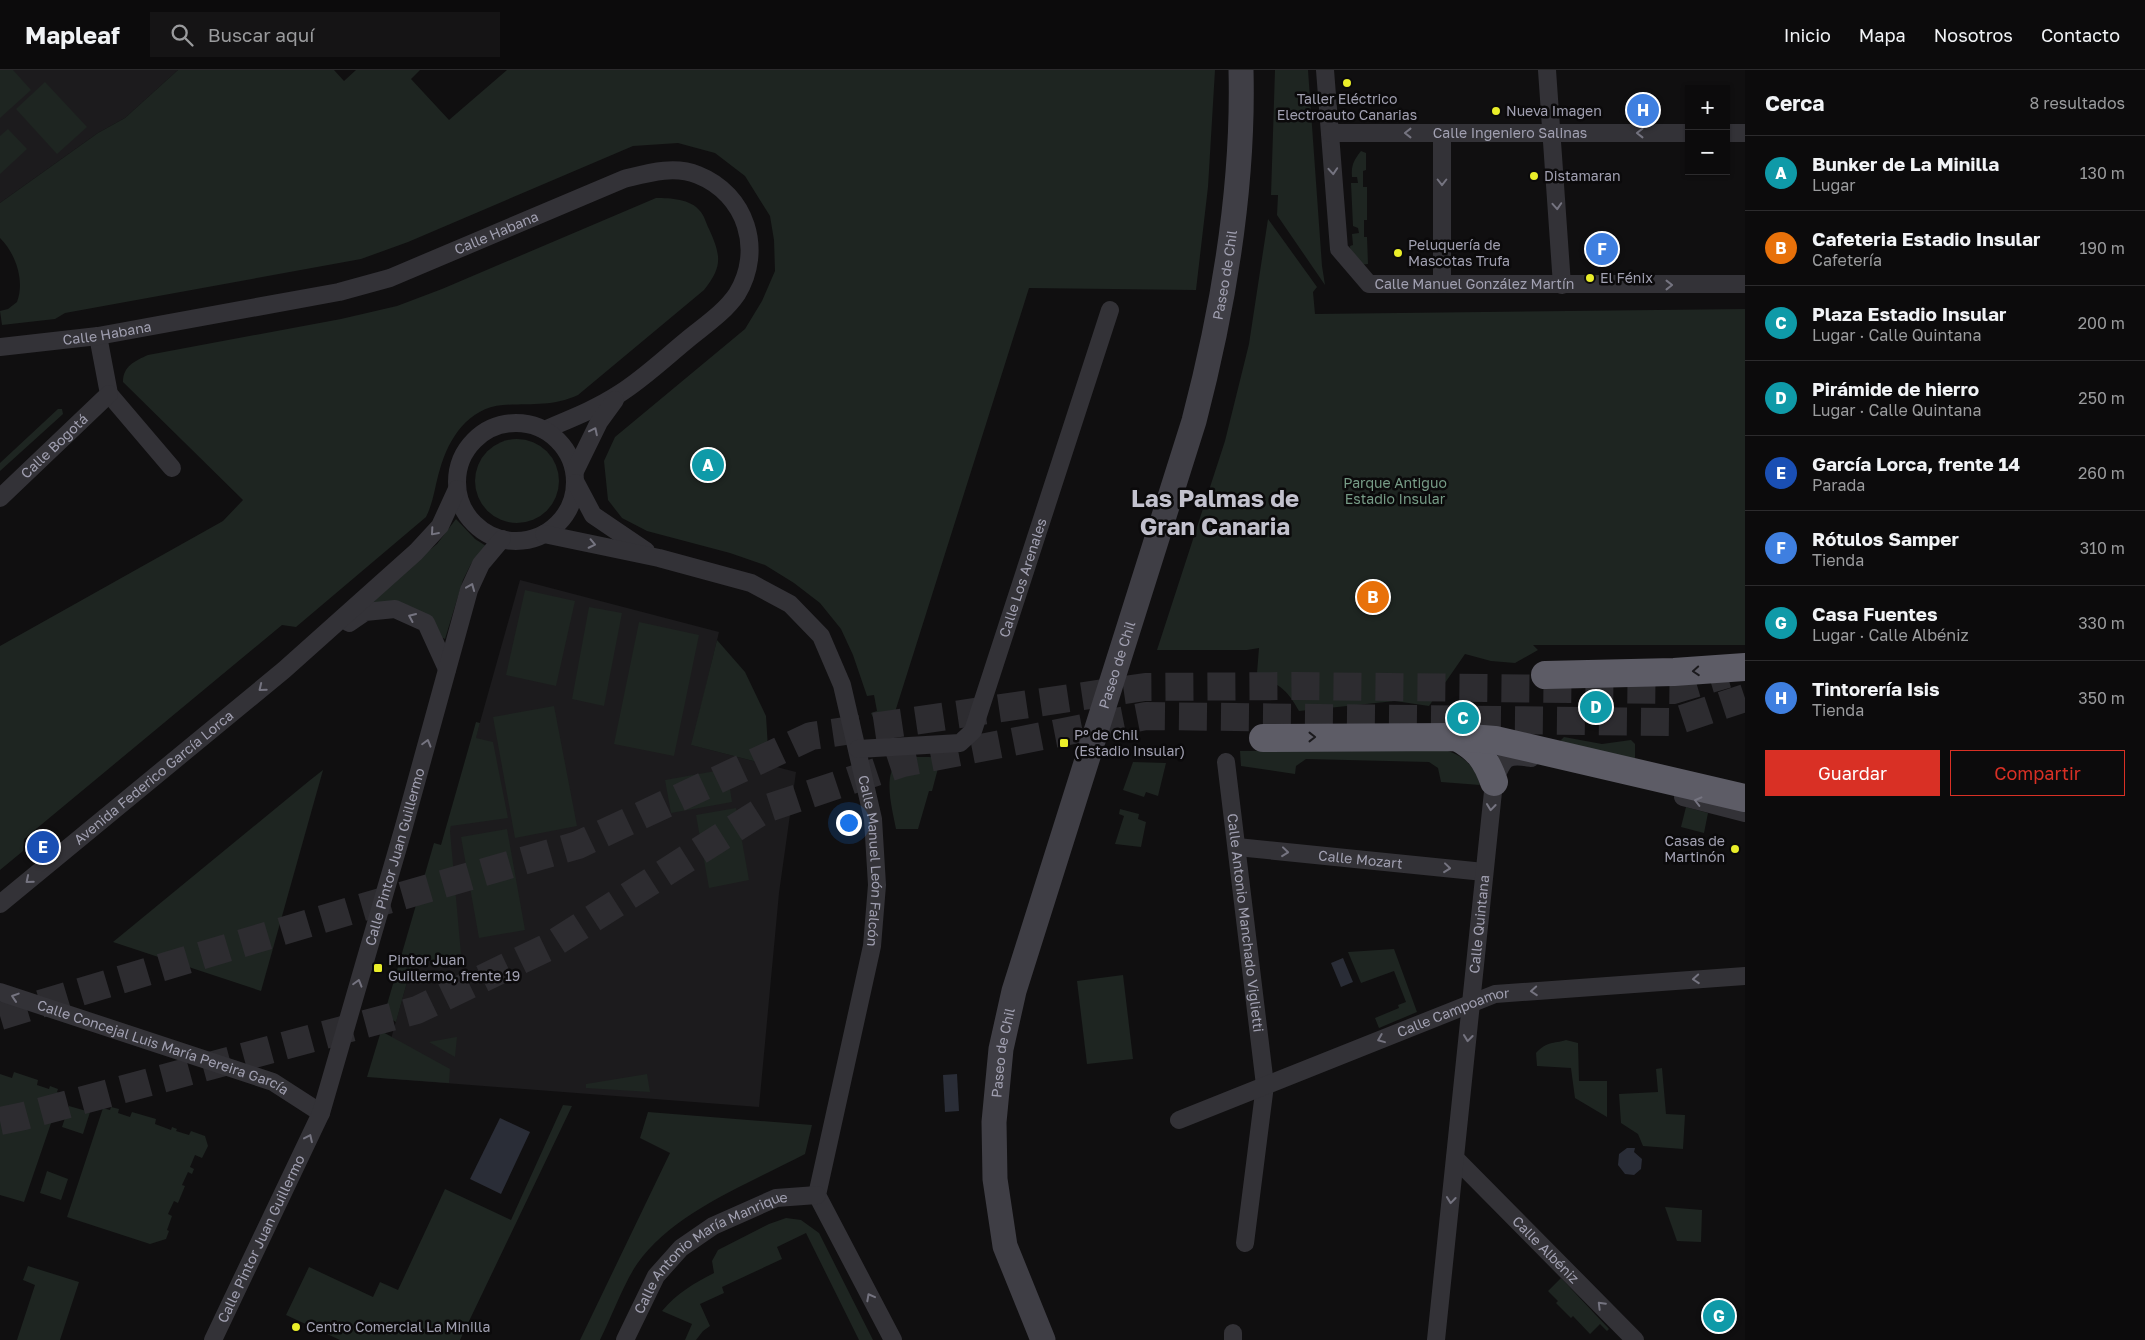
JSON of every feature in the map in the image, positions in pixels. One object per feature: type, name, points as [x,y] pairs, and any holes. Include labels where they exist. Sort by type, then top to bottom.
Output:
[{"type":"highway","points":[[1545,675],[1674,672],[1745,667]]},
{"type":"highway","points":[[1263,738],[1457,737],[1515,744],[1745,798]]},
{"type":"highway","points":[[1457,737],[1483,758],[1494,782]]},
{"type":"street","name":"Paseo de Chil","points":[[1043,1340],[1005,1246],[995,1170],[994,1122],[1001,1049],[1019,973],[1194,420],[1212,354],[1237,191],[1242,112],[1241,70]]},
{"type":"street","points":[[1325,70],[1330,134]]},
{"type":"street","points":[[1547,70],[1562,285]]},
{"type":"street","points":[[1442,133],[1442,284]]},
{"type":"street","name":"Calle Ingeniero Salinas","points":[[1330,134],[1685,133]]},
{"type":"street","points":[[1730,133],[1745,133]]},
{"type":"street","name":"Calle Manuel González Martín","points":[[1330,134],[1339,249],[1370,284],[1745,284]]},
{"type":"street","name":"Calle Habana","points":[[0,347],[98,336],[356,287],[390,278],[624,179],[660,170],[697,174],[722,186],[744,216],[750,256],[737,294],[716,318],[620,394],[584,414],[544,430]]},
{"type":"street","name":"Calle Los Arenales","points":[[858,749],[960,743],[973,731],[1110,310]]},
{"type":"street","points":[[98,336],[109,394],[172,468]]},
{"type":"street","name":"Calle Bogotá","points":[[0,498],[109,394]]},
{"type":"street","name":"Calle Habana","points":[[575,477],[598,422],[620,394]]},
{"type":"street","points":[[575,477],[572,504],[560,521],[544,534],[524,540],[502,539],[486,532],[472,521],[462,506],[457,489],[458,471],[464,454],[476,439],[491,429],[508,423],[527,424],[544,430],[558,440],[569,454],[575,477],[593,515],[633,543],[659,558]]},
{"type":"street","name":"Avenida Federico García Lorca","points":[[0,904],[284,670],[416,552],[440,526],[457,489]]},
{"type":"street","points":[[544,534],[659,558]]},
{"type":"street","name":"Calle Pintor Juan Guillermo","points":[[213,1340],[321,1113],[470,590],[481,564],[502,539]]},
{"type":"street","name":"Calle Manuel León Falcón","points":[[659,558],[751,583],[790,604],[821,636],[842,685],[858,749],[873,820],[876,885],[872,946],[816,1195]]},
{"type":"street","name":"Avenida Federico García Lorca","points":[[284,670],[365,612],[395,609],[426,623],[448,669]]},
{"type":"street","name":"Calle Quintana","points":[[1436,1340],[1494,782],[1502,762],[1517,756],[1745,813]]},
{"type":"street","name":"Calle Antonio Manchado Viglietti","points":[[1226,762],[1265,1085],[1245,1243]]},
{"type":"street","name":"Calle Mozart","points":[[1236,847],[1484,872]]},
{"type":"street","name":"Calle Campoamor","points":[[1179,1120],[1495,994],[1745,976]]},
{"type":"street","name":"Calle Concejal Luis María Pereira García","points":[[0,992],[273,1082],[321,1113]]},
{"type":"street","name":"Calle Albéniz","points":[[1455,1158],[1635,1340]]},
{"type":"street","points":[[816,1195],[893,1340]]},
{"type":"street","name":"Calle Antonio María Manrique","points":[[625,1340],[656,1276],[681,1248],[713,1226],[776,1198],[816,1195]]},
{"type":"street","points":[[1005,1246],[1021,1333],[1024,1340]]},
{"type":"shaded area","points":[[0,70],[178,70],[125,118],[98,133],[0,203]]},
{"type":"shaded area","points":[[520,580],[719,632],[692,745],[796,772],[779,893],[759,1107],[380,1078]]},
{"type":"shaded area","points":[[1343,958],[1353,982],[1341,987],[1331,963]]},
{"type":"shaded area","points":[[957,1074],[959,1111],[945,1112],[943,1075]]},
{"type":"shaded area","points":[[500,1118],[530,1132],[501,1194],[470,1179]]},
{"type":"shaded area","points":[[1627,1148],[1635,1148],[1634,1152],[1642,1159],[1641,1169],[1634,1175],[1625,1174],[1618,1165],[1619,1154]]},
{"type":"green space","points":[[0,70],[13,70],[31,90],[0,118]]},
{"type":"green space","points":[[178,70],[334,70],[344,81],[356,70],[420,70],[411,79],[449,120],[507,70],[1215,70],[1208,187],[1196,290],[1029,288],[889,731],[875,722],[871,713],[877,711],[874,695],[867,696],[853,655],[841,629],[820,603],[794,583],[765,565],[730,553],[647,531],[622,518],[608,500],[604,461],[615,437],[745,329],[762,301],[775,271],[774,240],[770,216],[745,176],[715,153],[678,143],[633,146],[408,242],[361,259],[65,313],[55,319],[2,325],[0,311],[8,309],[17,302],[20,285],[15,260],[6,244],[0,238],[0,203],[98,133],[125,118]]},
{"type":"green space","points":[[1275,70],[1308,70],[1325,285],[1277,215],[1278,195],[1271,195]]},
{"type":"green space","points":[[45,82],[87,127],[57,154],[16,109]]},
{"type":"green space","points":[[8,129],[27,149],[0,174],[0,136]]},
{"type":"green space","points":[[1361,151],[1366,153],[1363,187],[1367,187],[1367,220],[1364,220],[1364,237],[1367,237],[1368,264],[1359,265],[1351,258],[1352,234],[1359,233],[1358,228],[1353,226],[1351,183],[1358,183],[1357,177],[1352,177],[1352,169]]},
{"type":"green space","points":[[656,198],[686,202],[696,207],[703,215],[718,254],[717,267],[704,290],[578,395],[550,403],[491,407],[470,418],[455,436],[444,457],[433,499],[426,517],[296,627],[282,625],[24,839],[23,851],[0,870],[0,646],[223,521],[243,500],[123,382],[127,368],[148,355],[341,319],[397,306],[442,289]]},
{"type":"green space","name":"Parque Antiguo Estadio Insular","points":[[1268,219],[1317,287],[1313,292],[1315,314],[1745,309],[1745,645],[1533,645],[1538,650],[1515,663],[1491,661],[1465,654],[1429,706],[1395,701],[1299,711],[1286,692],[1277,684],[1257,673],[1259,648],[1247,650],[1157,650],[1225,441],[1249,344]]},
{"type":"green space","points":[[58,409],[62,409],[63,414],[0,471],[0,463]]},
{"type":"green space","points":[[517,439],[533,442],[552,458],[556,465],[559,481],[556,497],[540,516],[533,520],[517,523],[501,520],[482,504],[478,497],[475,481],[478,465],[494,446],[501,442]]},
{"type":"green space","points":[[456,519],[475,539],[486,546],[471,564],[463,580],[445,639],[365,603],[437,544]]},
{"type":"green space","points":[[525,590],[575,601],[556,686],[506,675]]},
{"type":"green space","points":[[589,607],[622,613],[604,706],[572,699]]},
{"type":"green space","points":[[639,622],[699,635],[674,756],[614,744]]},
{"type":"green space","points":[[717,640],[745,672],[766,716],[769,765],[691,745]]},
{"type":"green space","points":[[554,706],[577,826],[515,838],[493,717]]},
{"type":"green space","points":[[476,722],[480,723],[476,738],[493,742],[508,818],[451,826],[461,954],[412,964],[396,1022],[384,1015],[434,843],[441,845]]},
{"type":"green space","points":[[1564,737],[1602,744],[1631,740],[1635,744],[1635,760],[1559,742]]},
{"type":"green space","points":[[1440,749],[1461,757],[1466,761],[1475,772],[1480,785],[1441,782],[1438,768],[1429,762],[1306,759],[1296,766],[1295,774],[1241,766],[1240,751]]},
{"type":"green space","points":[[941,757],[932,791],[929,791],[918,829],[896,829],[890,791],[891,772],[895,765],[902,760],[911,758]]},
{"type":"green space","points":[[1133,762],[1166,763],[1158,796],[1146,792],[1144,797],[1123,790]]},
{"type":"green space","points":[[727,769],[732,802],[671,813],[665,780]]},
{"type":"green space","points":[[323,770],[261,991],[113,942],[309,781]]},
{"type":"green space","points":[[1686,807],[1708,813],[1704,833],[1681,827]]},
{"type":"green space","points":[[736,808],[749,880],[709,888],[696,815]]},
{"type":"green space","points":[[1120,809],[1139,814],[1138,819],[1146,822],[1141,847],[1115,844],[1124,816],[1119,814]]},
{"type":"green space","points":[[507,829],[525,930],[479,938],[461,837]]},
{"type":"green space","points":[[1394,949],[1417,1012],[1379,1028],[1375,1018],[1399,1008],[1398,1005],[1406,1002],[1394,971],[1361,983],[1348,952]]},
{"type":"green space","points":[[1123,975],[1133,1059],[1087,1064],[1077,981]]},
{"type":"green space","points":[[381,1031],[450,1069],[449,1083],[367,1077]]},
{"type":"green space","points":[[456,1037],[455,1057],[429,1042]]},
{"type":"green space","points":[[1566,1040],[1578,1043],[1579,1081],[1607,1081],[1607,1117],[1575,1098],[1571,1068],[1537,1066],[1536,1053],[1540,1049]]},
{"type":"green space","points":[[1662,1068],[1666,1114],[1685,1115],[1683,1149],[1643,1146],[1638,1134],[1621,1123],[1619,1094],[1658,1092],[1656,1069]]},
{"type":"green space","points":[[14,1072],[38,1080],[37,1085],[49,1089],[50,1086],[58,1089],[57,1092],[61,1094],[24,1202],[0,1195],[0,1074],[12,1078]]},
{"type":"green space","points":[[647,1074],[650,1092],[586,1088],[586,1084]]},
{"type":"green space","points":[[563,1105],[572,1106],[460,1340],[340,1340],[286,1315],[309,1267],[373,1297],[380,1282],[398,1290],[445,1189],[511,1220]]},
{"type":"green space","points":[[69,1106],[90,1112],[83,1134],[62,1127]]},
{"type":"green space","points":[[111,1107],[119,1109],[118,1113],[130,1117],[132,1112],[156,1119],[155,1124],[171,1130],[172,1127],[177,1129],[176,1131],[189,1135],[191,1131],[205,1136],[208,1146],[202,1158],[195,1155],[190,1167],[194,1169],[192,1174],[188,1172],[182,1185],[185,1186],[178,1203],[174,1201],[168,1214],[172,1216],[166,1239],[150,1244],[67,1217],[103,1108],[110,1110]]},
{"type":"green space","points":[[648,1112],[812,1125],[805,1154],[714,1200],[691,1214],[652,1246],[632,1272],[600,1340],[580,1340],[670,1153],[640,1138]]},
{"type":"green space","points":[[47,1171],[68,1179],[61,1200],[40,1193]]},
{"type":"green space","points":[[1665,1207],[1702,1210],[1701,1242],[1677,1241]]},
{"type":"green space","points":[[786,1218],[801,1220],[819,1233],[873,1340],[859,1340],[806,1233],[777,1247],[782,1259],[722,1287],[724,1293],[700,1304],[710,1326],[696,1340],[685,1340],[692,1324],[662,1311],[686,1289],[714,1273],[712,1261],[718,1250],[769,1224]]},
{"type":"green space","points":[[28,1266],[79,1282],[60,1340],[17,1340],[35,1285],[23,1280]]},
{"type":"green space","points":[[1561,1278],[1609,1329],[1607,1331],[1600,1324],[1590,1334],[1573,1316],[1571,1318],[1556,1303],[1558,1301],[1548,1291]]},
{"type":"tunnel","points":[[0,1016],[353,910],[578,845],[811,736],[1145,687],[1295,686],[1673,690],[1727,674]]},
{"type":"tunnel","points":[[0,1121],[417,1010],[548,947],[765,809],[903,763],[1146,716],[1673,722],[1745,698]]},
{"type":"place","name":"Taller Eléctrico Electroauto Canarias","points":[[1347,83]]},
{"type":"place","name":"Tintorería Isis","points":[[1643,110]]},
{"type":"place","name":"Nueva Imagen","points":[[1496,111]]},
{"type":"place","name":"Distamaran","points":[[1534,176]]},
{"type":"place","name":"Rótulos Samper","points":[[1602,249]]},
{"type":"place","name":"Peluquería de Mascotas Trufa","points":[[1398,253]]},
{"type":"place","name":"El Fénix","points":[[1590,278]]},
{"type":"place","name":"Bunker de La Minilla","points":[[708,465]]},
{"type":"place","name":"Cafeteria Estadio Insular","points":[[1373,597]]},
{"type":"place","name":"Pirámide de hierro","points":[[1596,707]]},
{"type":"place","name":"Plaza Estadio Insular","points":[[1463,718]]},
{"type":"place","name":"Pº de Chil (Estadio Insular)","points":[[1064,743]]},
{"type":"place","name":"García Lorca, frente 14","points":[[43,847]]},
{"type":"place","name":"Casas de Martinón","points":[[1735,849]]},
{"type":"place","name":"Pintor Juan Guillermo, frente 19","points":[[378,968]]},
{"type":"place","name":"Casa Fuentes","points":[[1719,1316]]},
{"type":"place","name":"Centro Comercial La Minilla","points":[[296,1327]]},
{"type":"district","name":"Las Palmas de Gran Canaria","points":[[1215,513]]}]
